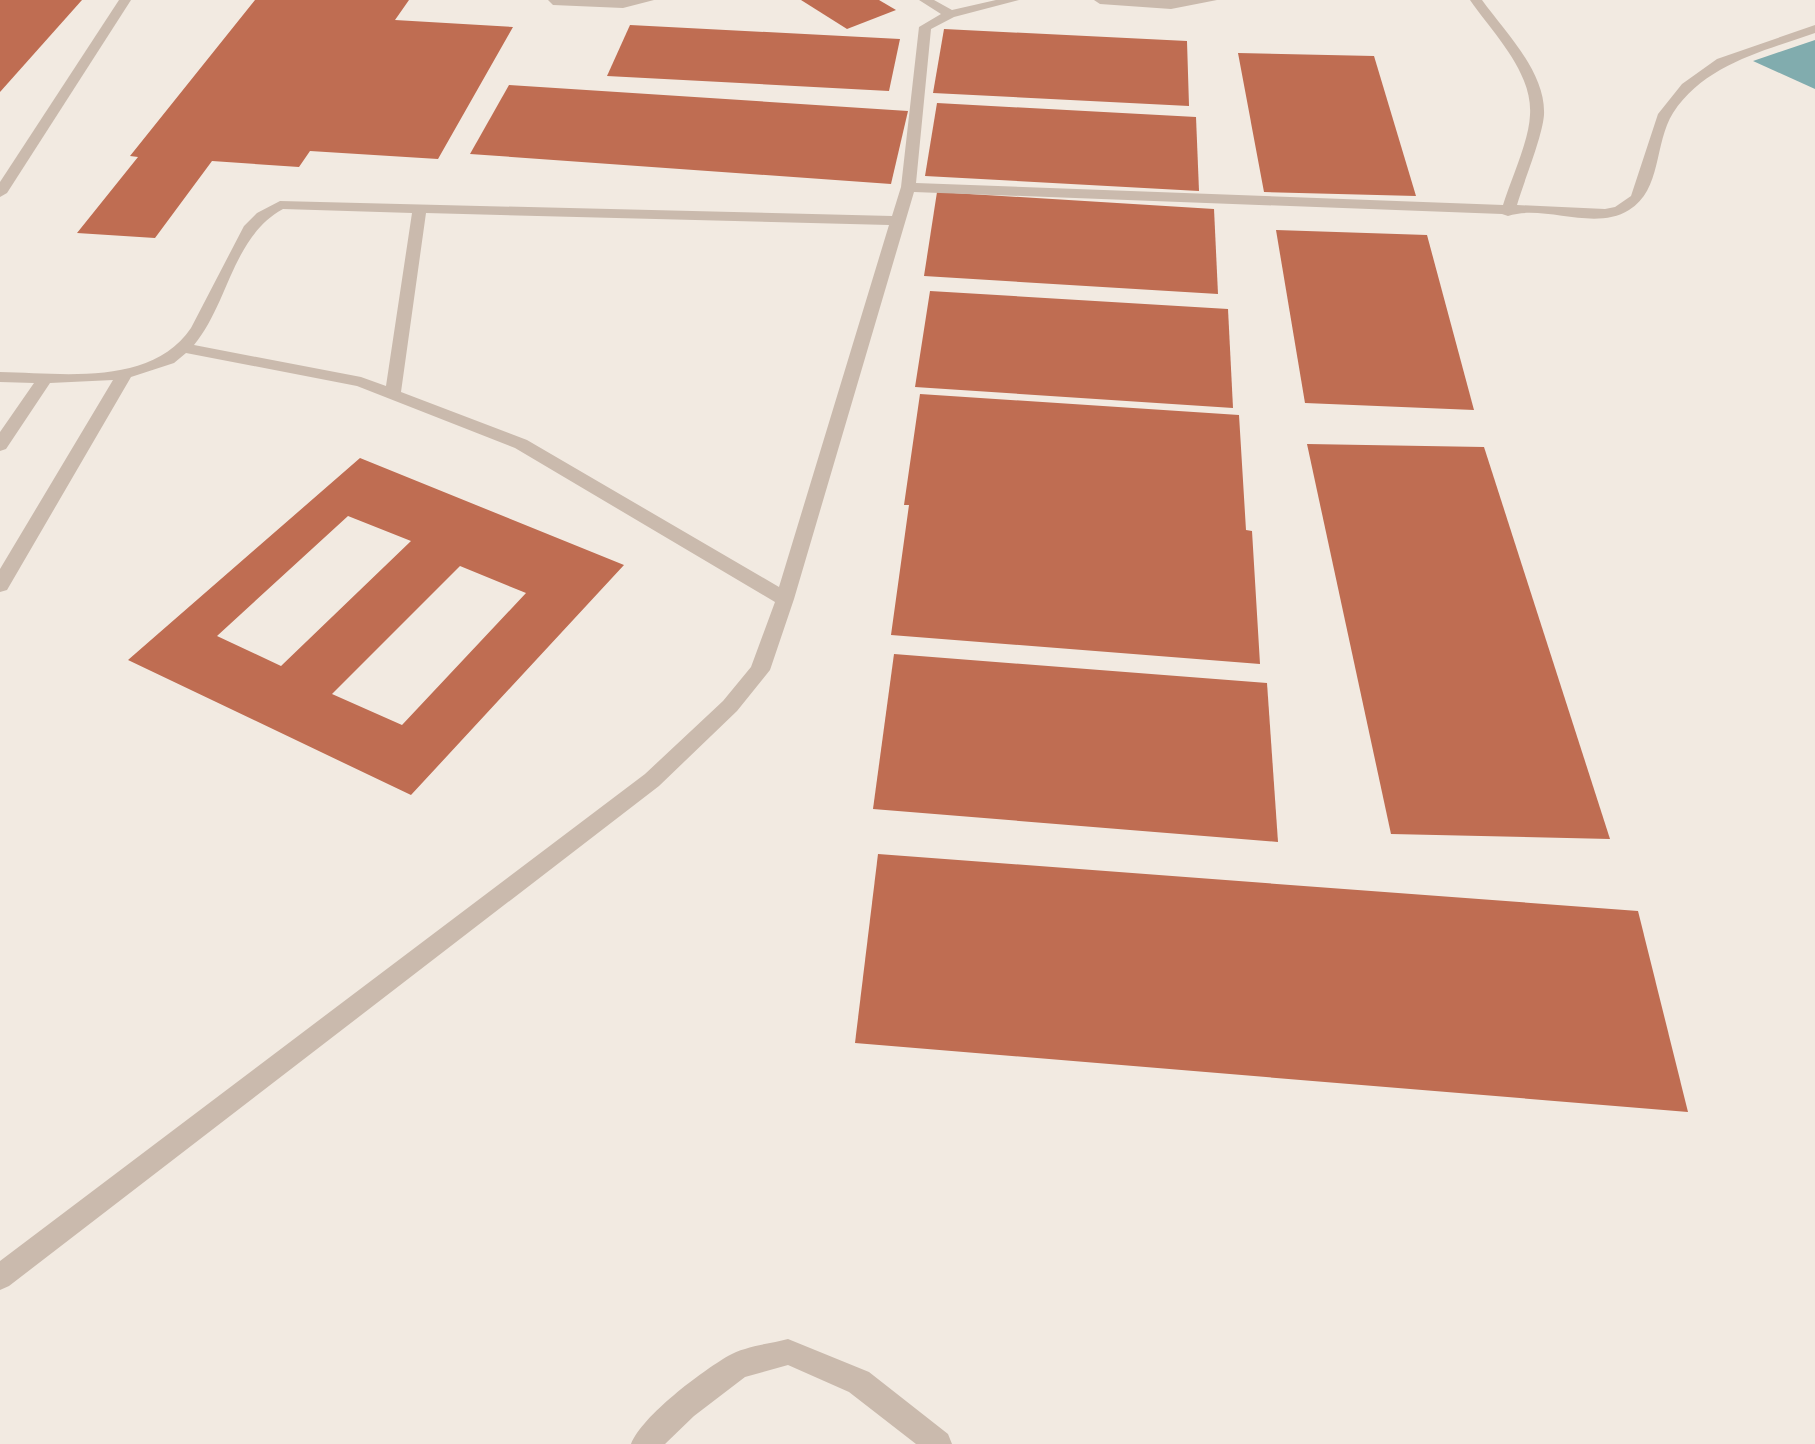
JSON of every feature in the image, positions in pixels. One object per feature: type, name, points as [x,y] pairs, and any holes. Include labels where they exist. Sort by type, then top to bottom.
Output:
[{"type":"lane","points":[[0,193],[125,0]]},
{"type":"lane","points":[[553,1],[623,4],[648,0]]},
{"type":"lane","points":[[925,0],[950,14]]},
{"type":"lane","points":[[0,1277],[652,780],[730,706],[760,670],[785,599],[908,187],[925,27],[950,14],[1013,0]]},
{"type":"lane","points":[[1100,0],[1171,5],[1211,0]]},
{"type":"lane","points":[[1476,0],[1512,52],[1537,99],[1537,116],[1508,212]]},
{"type":"lane","points":[[908,187],[1586,215],[1620,210],[1630,205],[1643,188],[1665,114],[1687,87],[1722,62],[1815,29]]},
{"type":"lane","points":[[0,377],[125,374],[184,348],[197,330],[244,231],[264,212],[297,203],[899,221]]},
{"type":"lane","points":[[393,393],[420,207]]},
{"type":"lane","points":[[184,348],[361,382],[521,444],[785,599]]},
{"type":"lane","points":[[0,585],[125,374]]},
{"type":"lane","points":[[0,445],[46,377]]},
{"type":"lane","points":[[645,1444],[684,1406],[738,1365],[788,1352],[859,1382],[938,1444]]},
{"type":"water","points":[[1815,40],[1815,89],[1753,61]]},
{"type":"building","points":[[0,0],[82,0],[0,92]]},
{"type":"building","points":[[255,0],[409,0],[395,20],[513,27],[438,159],[310,151],[299,167],[212,161],[155,238],[77,233],[138,157],[130,156]]},
{"type":"building","points":[[801,0],[879,0],[896,10],[847,29]]},
{"type":"building","points":[[630,25],[900,39],[889,91],[607,76]]},
{"type":"building","points":[[944,29],[1187,41],[1189,106],[933,93]]},
{"type":"building","points":[[1238,53],[1374,56],[1416,196],[1264,192]]},
{"type":"building","points":[[509,85],[908,111],[891,184],[470,154]]},
{"type":"building","points":[[937,103],[1196,117],[1199,191],[925,176]]},
{"type":"building","points":[[937,192],[1214,209],[1218,294],[924,276]]},
{"type":"building","points":[[1276,230],[1427,235],[1474,410],[1305,403]]},
{"type":"building","points":[[930,291],[1228,309],[1233,408],[915,387]]},
{"type":"building","points":[[920,394],[1239,415],[1246,530],[1252,531],[1260,664],[891,635],[909,505],[904,505]]},
{"type":"building","points":[[1307,444],[1484,447],[1610,839],[1391,834]]},
{"type":"building","points":[[360,458],[624,565],[411,795],[128,660]],"holes":[[[348,516],[411,541],[281,666],[217,636]],[[460,566],[526,593],[402,725],[332,694]]]},
{"type":"building","points":[[894,654],[1267,683],[1278,842],[873,809]]},
{"type":"building","points":[[878,854],[1638,911],[1688,1112],[855,1043]]}]
